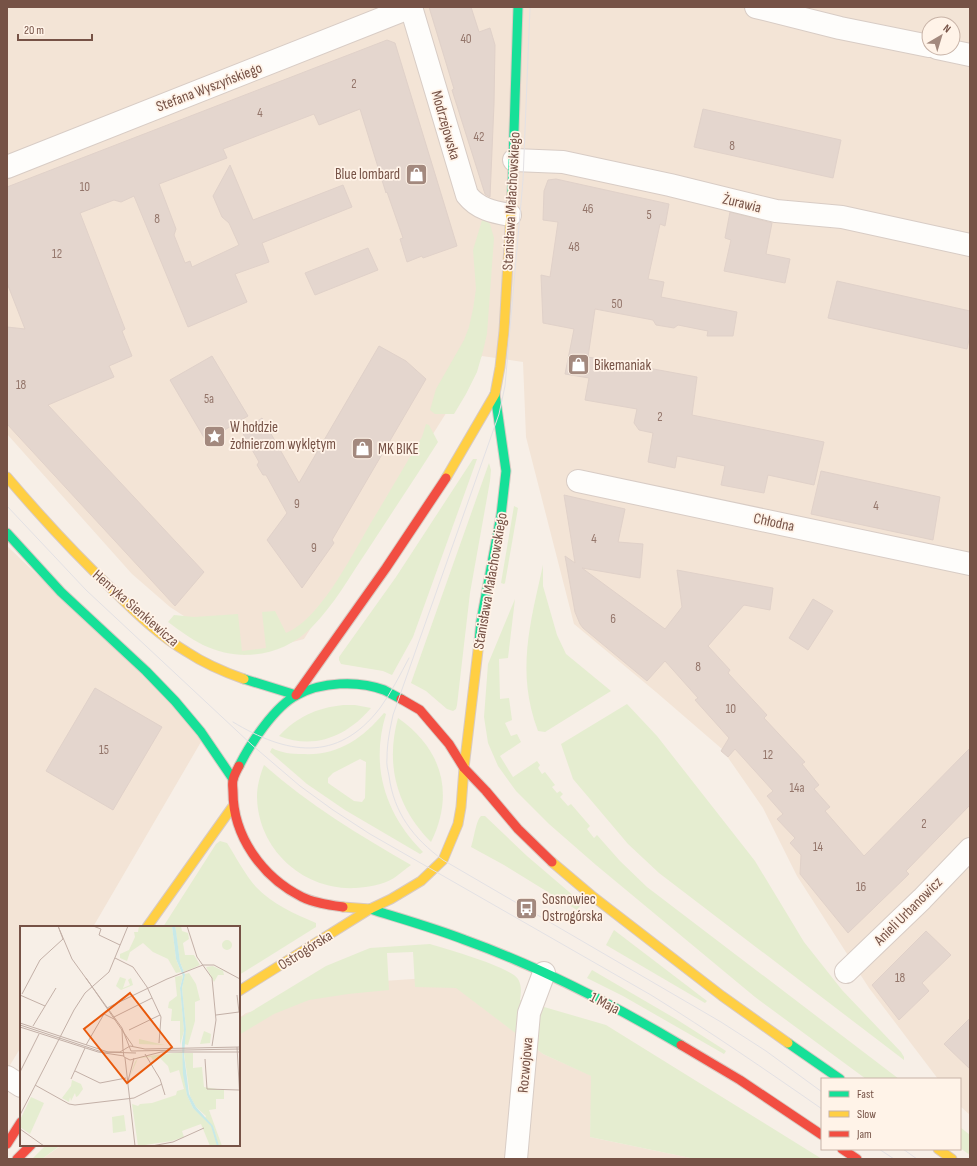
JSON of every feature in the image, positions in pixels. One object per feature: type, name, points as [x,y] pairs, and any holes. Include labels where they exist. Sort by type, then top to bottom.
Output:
[{"type":"main road","name":"Stanisława Małachowskiego","points":[[370,909],[406,891],[421,881],[443,860],[458,824],[481,621],[502,515],[506,471],[495,394],[504,331],[514,160],[518,7]]},
{"type":"main road","name":"Stanisława Małachowskiego","points":[[296,694],[386,568],[449,473],[495,394]]},
{"type":"main road","name":"Henryka Sienkiewicza","points":[[7,476],[80,558],[139,615],[172,643],[196,658],[234,676],[296,694]]},
{"type":"main road","points":[[7,533],[69,600],[168,694],[203,735],[233,779]]},
{"type":"main road","points":[[370,909],[347,908],[324,904],[302,897],[283,885],[268,872],[250,851],[240,830],[233,806],[233,779],[244,756],[264,726],[272,715],[296,694],[317,687],[339,684],[361,685],[383,690],[420,710],[449,744],[464,768],[486,791],[518,829],[554,863],[591,895],[722,996],[839,1078]]},
{"type":"main road","points":[[148,926],[233,806]]},
{"type":"main road","name":"1 Maja","points":[[370,909],[478,944],[544,973],[652,1027],[709,1060],[821,1134]]},
{"type":"main road","name":"Ostrogórska","points":[[240,989],[370,909]]},
{"type":"main road","points":[[7,1144],[20,1124]]},
{"type":"main road","points":[[17,1159],[30,1146]]},
{"type":"main road","points":[[844,1150],[857,1159]]},
{"type":"main road","points":[[939,1150],[952,1159]]},
{"type":"street","name":"Stefana Wyszyńskiego","points":[[7,166],[411,7]]},
{"type":"street","name":"Modrzejowska","points":[[411,7],[467,195],[480,207],[495,213],[510,215]]},
{"type":"street","points":[[756,7],[840,28],[921,44]]},
{"type":"street","name":"Żurawia","points":[[514,160],[563,162],[670,185],[776,211],[842,217],[970,245]]},
{"type":"street","name":"Chłodna","points":[[578,481],[970,564]]},
{"type":"street","name":"Anieli Urbanowicz","points":[[846,972],[922,899],[970,849]]},
{"type":"street","name":"Rozwojowa","points":[[516,1159],[529,1013],[544,973]]},
{"type":"street","points":[[7,1077],[20,1085]]},
{"type":"shaded area","points":[[7,7],[970,7],[970,1115],[961,1107],[961,1078],[937,1078],[869,988],[797,876],[763,808],[722,749],[574,624],[526,437],[523,362],[482,356],[304,639],[244,655],[170,607],[132,574],[7,434]]},
{"type":"shaded area","points":[[7,546],[205,735],[94,926],[20,926],[20,1049],[7,1070]]},
{"type":"shaded area","points":[[443,977],[543,1054],[592,1076],[590,1137],[695,1159],[42,1159],[61,1146],[240,1146],[240,1017],[246,1013],[368,982]]},
{"type":"green space","points":[[483,217],[490,224],[494,238],[487,334],[483,351],[477,372],[454,414],[435,414],[430,410],[436,389],[464,340],[469,327],[476,289],[473,250]]},
{"type":"green space","points":[[426,424],[429,425],[438,442],[335,600],[312,627],[301,637],[288,645],[261,654],[232,654],[217,651],[203,645],[168,622],[174,615],[194,617],[238,614],[242,651],[266,648],[262,612],[275,611],[286,633],[299,625],[312,614],[324,600],[346,567],[422,437]]},
{"type":"green space","points":[[473,459],[477,459],[413,637],[392,675],[383,671],[341,664],[339,657],[396,577]]},
{"type":"green space","points":[[489,463],[491,470],[490,481],[470,593],[457,705],[456,709],[453,711],[447,709],[426,691],[411,683]]},
{"type":"green space","points":[[514,506],[518,508],[504,584],[501,583]]},
{"type":"green space","points":[[543,565],[543,586],[557,635],[566,654],[611,691],[545,732],[538,731],[531,709],[526,668],[530,628]]},
{"type":"green space","points":[[515,599],[508,658],[499,659],[500,699],[509,698],[512,720],[505,723],[511,736],[517,734],[521,742],[500,756],[513,777],[537,761],[540,765],[538,768],[542,774],[545,772],[555,785],[552,787],[557,793],[560,791],[563,794],[560,797],[568,806],[571,804],[590,826],[587,829],[594,838],[597,835],[620,861],[647,887],[898,1078],[865,1078],[755,997],[596,865],[549,824],[516,791],[498,766],[488,743],[484,717],[488,664]]},
{"type":"green space","points":[[627,704],[657,736],[755,861],[804,942],[842,990],[901,1052],[904,1060],[659,873],[628,844],[573,779],[561,744]]},
{"type":"green space","points":[[355,705],[371,708],[352,726],[330,738],[318,741],[305,741],[292,740],[279,736],[286,729],[308,714],[324,708]]},
{"type":"green space","points":[[384,713],[386,714],[381,733],[380,752],[384,788],[390,805],[399,822],[423,852],[420,854],[345,810],[307,784],[270,752],[272,748],[294,754],[315,754],[338,749],[358,738]],"holes":[[[360,759],[366,762],[365,798],[362,802],[354,801],[328,783],[328,778],[333,773]]]},
{"type":"green space","points":[[398,718],[413,730],[425,744],[434,758],[440,773],[443,789],[442,806],[438,824],[431,842],[419,829],[410,815],[402,800],[397,785],[393,752],[394,735]]},
{"type":"green space","points":[[264,765],[281,780],[317,806],[354,831],[411,865],[394,878],[385,882],[356,888],[337,887],[319,882],[302,874],[287,864],[275,850],[266,834],[259,816],[257,797],[259,781]]},
{"type":"green space","points":[[481,816],[485,816],[527,856],[582,903],[577,910],[504,865],[471,847],[476,825]]},
{"type":"green space","points":[[220,841],[227,843],[256,887],[269,899],[316,923],[316,927],[240,974],[240,926],[164,926],[216,844]]},
{"type":"green space","points":[[614,930],[707,1001],[705,1003],[606,945]]},
{"type":"green space","points":[[430,944],[503,969],[513,974],[518,979],[521,992],[520,1000],[606,1025],[822,1159],[695,1159],[590,1137],[591,1076],[543,1054],[456,988],[415,987],[413,952],[387,953],[389,990],[309,1000],[274,1014],[240,1034],[240,1018],[326,966],[370,948]]},
{"type":"green space","points":[[592,970],[676,1019],[726,1051],[724,1054],[623,996],[587,978]]},
{"type":"green space","points":[[961,1128],[970,1135],[970,1155],[961,1149]]},
{"type":"green space","points":[[45,1146],[60,1146],[42,1159],[32,1159]]},
{"type":"building","points":[[429,7],[471,7],[479,32],[490,28],[495,45],[490,197],[485,194],[452,90],[454,89]]},
{"type":"building","points":[[387,40],[395,43],[457,246],[407,262],[400,239],[403,238],[387,192],[386,193],[360,109],[319,125],[314,114],[223,149],[227,158],[159,184],[176,229],[174,235],[185,263],[190,261],[192,267],[239,245],[229,223],[222,217],[213,196],[230,165],[253,220],[343,185],[352,207],[262,243],[269,262],[235,274],[247,302],[188,327],[134,196],[121,202],[114,200],[80,213],[125,329],[122,331],[132,356],[109,366],[114,377],[48,405],[204,572],[175,606],[7,424],[7,327],[25,329],[7,283],[7,187]]},
{"type":"building","points":[[703,109],[841,140],[833,178],[694,147]]},
{"type":"building","points":[[556,179],[669,204],[665,226],[660,224],[648,279],[664,282],[661,297],[737,312],[733,336],[707,336],[708,331],[678,325],[674,328],[656,325],[653,320],[595,309],[588,357],[697,377],[692,415],[824,442],[814,485],[768,475],[764,493],[721,485],[725,466],[677,456],[675,468],[648,462],[653,433],[639,430],[634,423],[637,409],[585,400],[589,378],[565,374],[574,329],[543,323],[541,275],[550,277],[558,222],[543,220],[544,191],[548,180]]},
{"type":"building","points":[[730,212],[772,223],[766,254],[790,259],[785,283],[724,271],[731,240],[725,238]]},
{"type":"building","points":[[368,248],[378,270],[315,295],[305,273]]},
{"type":"building","points":[[837,281],[970,311],[970,335],[967,349],[828,318]]},
{"type":"building","points":[[379,346],[406,361],[426,379],[332,540],[334,543],[302,588],[267,540],[287,513],[266,475],[263,475],[257,465],[259,462],[242,432],[262,418],[299,483]]},
{"type":"building","points":[[212,356],[248,416],[206,441],[170,380]]},
{"type":"building","points":[[821,471],[940,497],[933,540],[811,514]]},
{"type":"building","points":[[564,495],[625,509],[618,542],[643,544],[640,578],[582,568],[665,629],[682,607],[677,570],[773,588],[770,610],[744,605],[708,646],[730,670],[728,673],[767,715],[764,718],[805,762],[802,764],[819,785],[814,789],[830,807],[825,811],[864,856],[970,748],[970,805],[906,871],[909,874],[848,933],[800,874],[801,855],[790,843],[795,838],[777,819],[783,814],[767,796],[773,791],[735,749],[728,757],[721,751],[729,738],[695,700],[698,698],[665,661],[647,681],[580,624],[575,612],[565,556],[575,563]]},
{"type":"building","points":[[813,599],[833,611],[808,650],[789,638]]},
{"type":"building","points":[[95,688],[162,727],[113,810],[46,771]]},
{"type":"building","points":[[926,931],[951,955],[922,983],[929,991],[899,1020],[872,985]]},
{"type":"building","points":[[970,1018],[970,1069],[944,1044]]},
{"type":"tram line","points":[[530,7],[523,180],[505,386],[499,414],[393,715],[388,741],[387,767],[395,802],[400,813],[414,834],[432,852],[443,860],[721,1022],[766,1051],[821,1091]]},
{"type":"tram line","points":[[7,506],[86,590],[252,745],[300,786],[370,834],[651,995],[821,1108]]},
{"type":"tram line","points":[[233,722],[272,741],[291,746],[310,748],[329,745],[346,738],[364,726],[384,702],[409,658]]},
{"type":"tram line","points":[[880,1150],[894,1159]]},
{"type":"tram line","points":[[904,1150],[917,1159]]},
{"type":"traffic: fast","points":[[512,193],[518,7]]},
{"type":"traffic: fast","points":[[479,642],[481,621],[501,515],[506,471],[495,394]]},
{"type":"traffic: fast","points":[[7,533],[61,592],[146,671],[175,701],[201,732],[233,779]]},
{"type":"traffic: fast","points":[[244,679],[296,695]]},
{"type":"traffic: fast","points":[[239,766],[256,737],[272,716],[289,700],[297,695],[317,687],[351,684],[374,687],[384,690],[401,699]]},
{"type":"traffic: fast","points":[[370,909],[453,936],[521,962],[575,987],[629,1015],[681,1045]]},
{"type":"traffic: fast","points":[[788,1043],[839,1078]]},
{"type":"traffic: slow","points":[[446,478],[495,394],[504,331],[512,193]]},
{"type":"traffic: slow","points":[[7,477],[73,550],[149,624],[177,646],[201,660],[222,671],[244,679]]},
{"type":"traffic: slow","points":[[343,907],[370,909],[391,899],[421,881],[443,860],[458,824],[461,807],[464,768],[479,642]]},
{"type":"traffic: slow","points":[[148,926],[233,806]]},
{"type":"traffic: slow","points":[[552,862],[591,895],[722,996],[788,1043]]},
{"type":"traffic: slow","points":[[240,990],[370,909]]},
{"type":"traffic: slow","points":[[939,1150],[952,1159]]},
{"type":"traffic: jam","points":[[296,695],[386,568],[446,478]]},
{"type":"traffic: jam","points":[[401,699],[420,710],[449,744],[464,768],[486,791],[518,829],[552,862]]},
{"type":"traffic: jam","points":[[239,766],[233,782],[234,808],[238,824],[252,854],[274,878],[288,889],[312,901],[343,907]]},
{"type":"traffic: jam","points":[[681,1045],[740,1080],[821,1134]]},
{"type":"traffic: jam","points":[[7,1144],[20,1124]]},
{"type":"traffic: jam","points":[[17,1159],[30,1146]]},
{"type":"traffic: jam","points":[[844,1150],[857,1159]]},
{"type":"place","name":"Blue lombard","points":[[416,174]]},
{"type":"place","name":"Bikemaniak","points":[[578,365]]},
{"type":"place","name":"W hołdzie żołnierzom wyklętym","points":[[215,436]]},
{"type":"place","name":"MK BIKE","points":[[363,449]]},
{"type":"place","name":"Sosnowiec Ostrogórska","points":[[526,908]]}]
